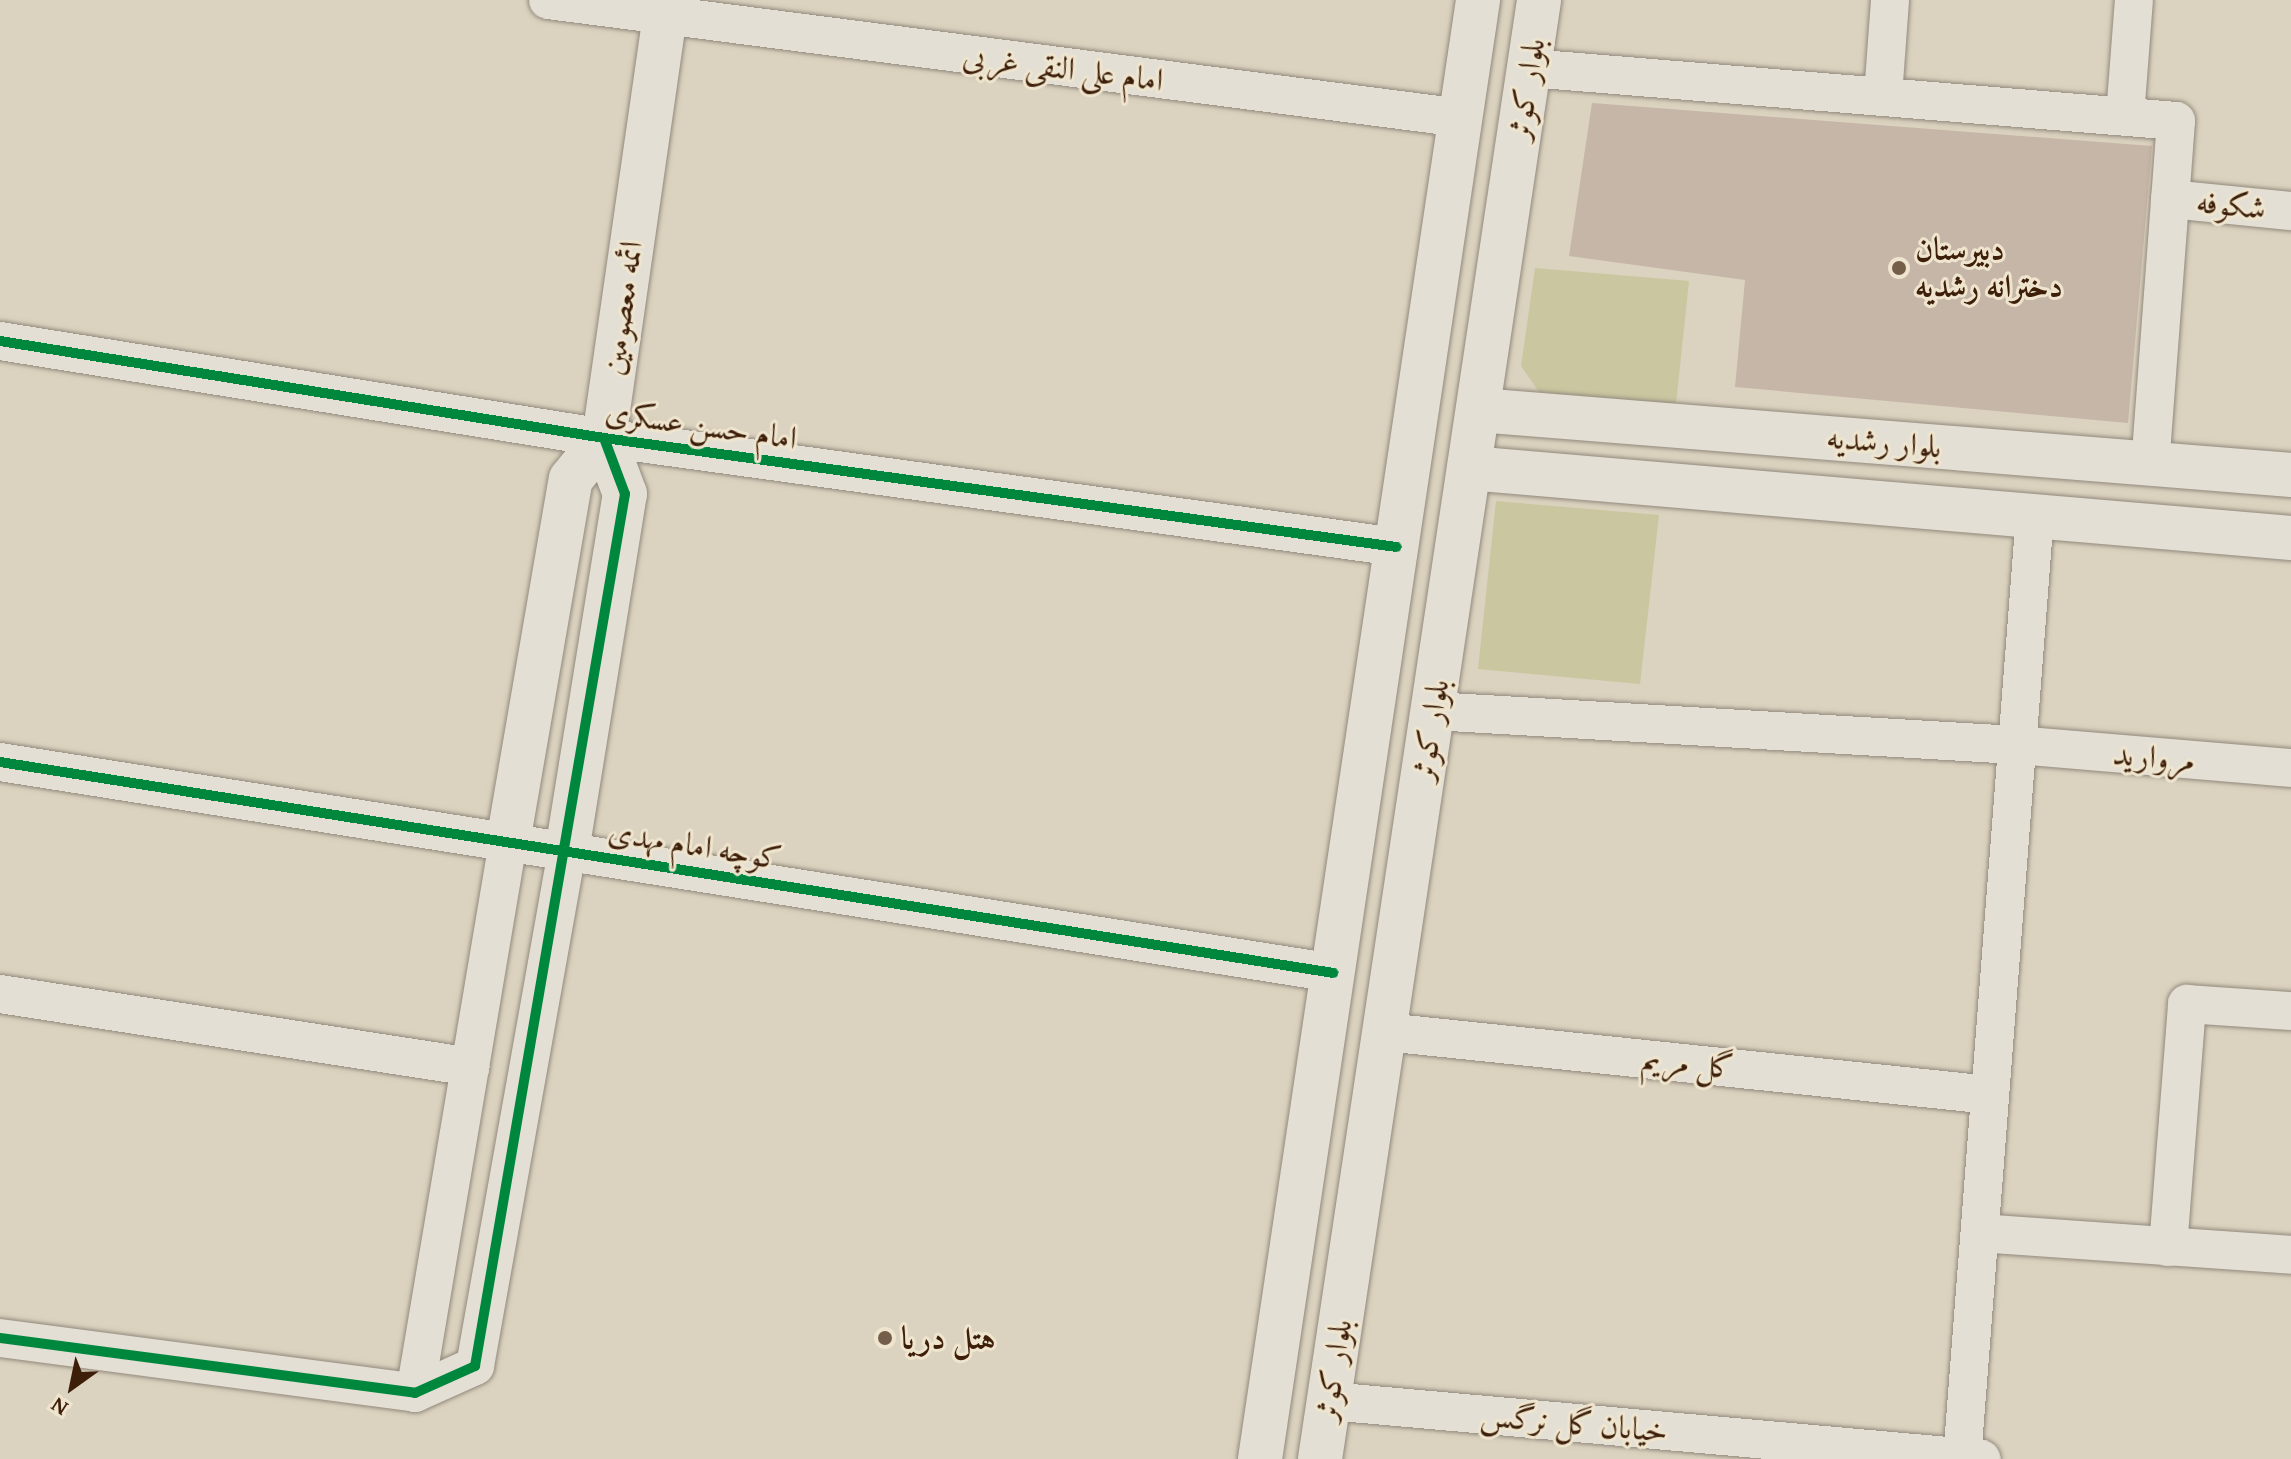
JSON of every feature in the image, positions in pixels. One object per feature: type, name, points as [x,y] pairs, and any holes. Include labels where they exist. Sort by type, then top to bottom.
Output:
[{"type":"main road","name":"بلوار کوثر","points":[[1260,1459],[1478,0]]},
{"type":"main road","name":"بلوار کوثر","points":[[1320,1459],[1539,0]]},
{"type":"main road","name":"ائمه معصومین","points":[[604,438],[666,9]]},
{"type":"main road","name":"بلوار رشدیه","points":[[1478,410],[2291,475]]},
{"type":"main road","points":[[508,842],[571,479],[604,438]]},
{"type":"main road","points":[[567,851],[625,494],[604,438]]},
{"type":"main road","points":[[1469,468],[2291,538]]},
{"type":"street","name":"امام علی النقی غربی","points":[[548,0],[666,9],[1461,118]]},
{"type":"street","points":[[1883,96],[1890,0]]},
{"type":"street","points":[[2125,116],[2134,0]]},
{"type":"street","points":[[1529,68],[2176,121],[2150,464]]},
{"type":"street","name":"شکوفه","points":[[2170,199],[2291,211]]},
{"type":"street","name":"امام حسن عسکری","points":[[0,341],[604,438],[1397,547]]},
{"type":"street","points":[[1968,1458],[1980,1233],[2035,514]]},
{"type":"street","name":"مروارید","points":[[1433,711],[2016,745],[2291,768]]},
{"type":"street","name":"کوچه امام مهدی","points":[[0,762],[1333,973]]},
{"type":"street","points":[[415,1393],[508,842]]},
{"type":"street","points":[[0,1338],[415,1393],[475,1366],[567,851]]},
{"type":"street","points":[[0,994],[470,1067]]},
{"type":"street","points":[[2168,1247],[2187,1004],[2291,1011]]},
{"type":"street","name":"گل مریم","points":[[1385,1032],[1990,1095]]},
{"type":"street","points":[[1980,1233],[2291,1255]]},
{"type":"street","name":"خیابان گل نرگس","points":[[1329,1401],[1968,1458]]},
{"type":"shaded area","points":[[1535,268],[1689,281],[1676,404],[1539,392],[1521,366]]},
{"type":"shaded area","points":[[1496,501],[1659,515],[1640,684],[1478,669]]},
{"type":"building","name":"دبیرستان دخترانه رشدیه","points":[[1592,103],[2152,146],[2128,423],[1735,387],[1745,280],[1569,256]]},
{"type":"cycle path","points":[[0,341],[604,438],[1397,547]]},
{"type":"cycle path","points":[[0,1338],[415,1393],[475,1366],[625,494],[604,438]]},
{"type":"cycle path","points":[[0,762],[1333,973]]},
{"type":"place","name":"دبیرستان دخترانه رشدیه","points":[[1899,268]]},
{"type":"place","name":"هتل دریا","points":[[885,1338]]}]
